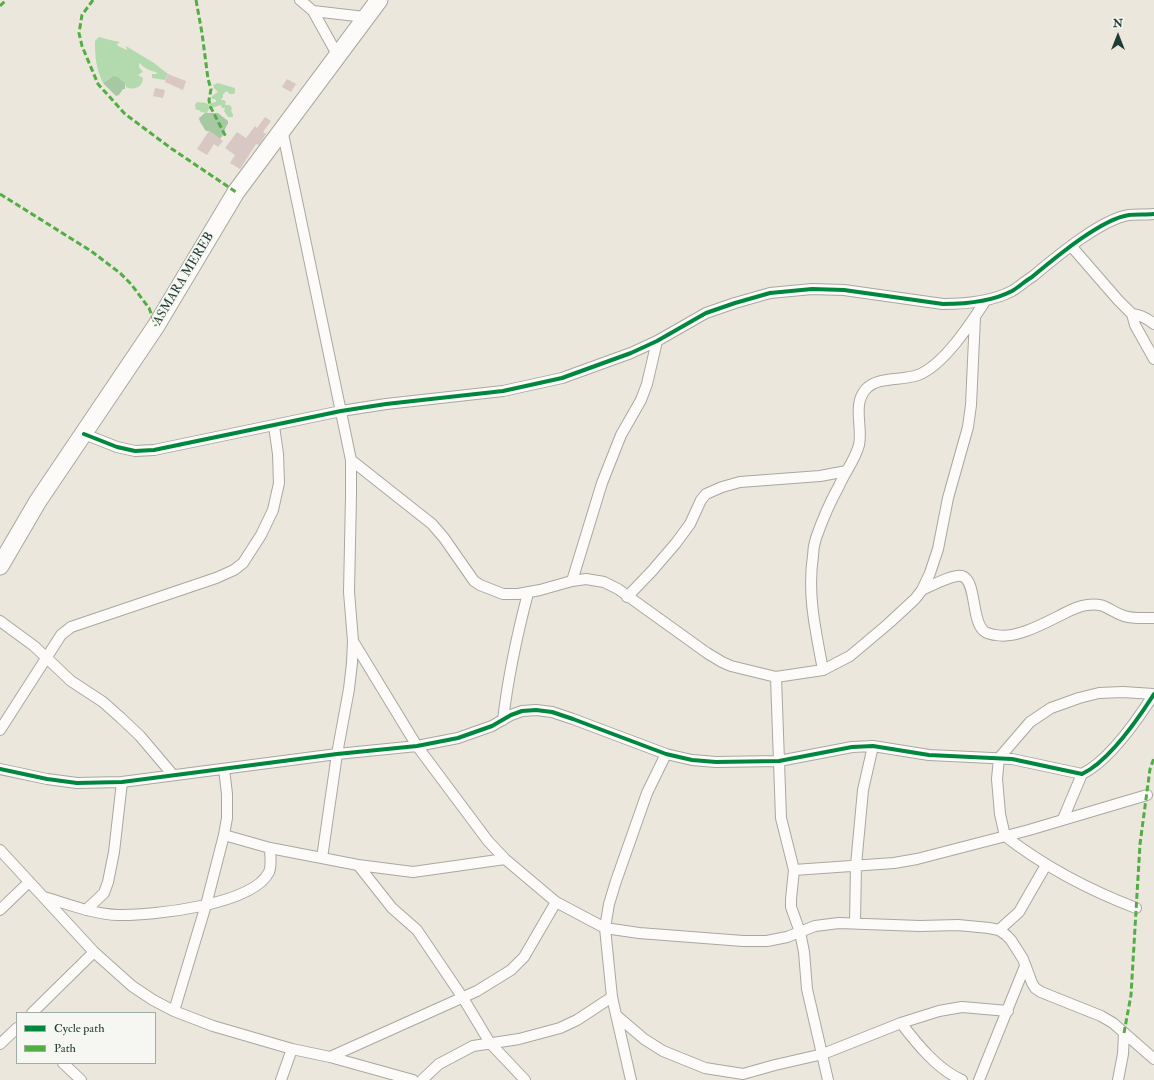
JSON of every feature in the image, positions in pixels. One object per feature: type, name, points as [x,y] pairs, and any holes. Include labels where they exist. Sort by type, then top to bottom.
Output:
[{"type":"highway","name":"ASMARA MEREB","points":[[0,566],[38,501],[156,326],[236,192],[379,0]]},
{"type":"street","points":[[300,0],[313,11],[338,56]]},
{"type":"street","points":[[313,11],[365,17]]},
{"type":"street","points":[[282,129],[351,460],[349,592],[353,641],[349,689],[337,754],[322,858]]},
{"type":"street","points":[[84,434],[117,447],[135,451],[154,450],[341,411],[386,404],[503,391],[562,378],[586,370],[631,353],[657,341],[706,313],[770,293],[812,289],[844,290],[943,304],[986,300],[1013,291],[1087,235],[1111,221],[1129,215],[1154,214]]},
{"type":"street","points":[[1072,247],[1132,314],[1135,325],[1154,359]]},
{"type":"street","points":[[823,670],[812,607],[810,576],[815,540],[838,487],[856,455],[860,442],[859,414],[861,395],[867,388],[876,383],[916,376],[928,371],[946,354],[975,317],[986,300]]},
{"type":"street","points":[[1132,314],[1140,315],[1154,324]]},
{"type":"street","points":[[351,460],[432,524],[444,538],[474,581],[489,590],[503,594],[518,594],[586,579],[604,582],[618,589],[627,597],[722,662],[745,670],[776,677],[823,670],[850,656],[888,624],[916,598],[922,590],[930,573],[938,549],[948,498],[968,427],[972,398],[975,317]]},
{"type":"street","points":[[572,581],[602,483],[621,435],[641,400],[647,384],[657,341]]},
{"type":"street","points":[[0,730],[61,635],[71,627],[216,578],[234,570],[243,563],[261,535],[273,510],[279,483],[278,454],[274,426]]},
{"type":"street","points":[[627,597],[676,543],[690,524],[701,500],[706,494],[722,487],[740,482],[820,476],[847,471]]},
{"type":"street","points":[[922,590],[954,577],[962,576],[967,580],[971,589],[977,620],[984,631],[995,635],[1008,636],[1022,632],[1086,605],[1097,604],[1110,608],[1122,616],[1131,618],[1154,618]]},
{"type":"street","points":[[503,720],[506,691],[513,654],[528,593]]},
{"type":"street","points":[[0,621],[46,657],[71,681],[103,702],[121,718],[140,736],[173,776]]},
{"type":"street","points":[[353,641],[417,746],[488,841],[505,859],[556,902],[605,928],[639,933],[743,941],[767,941],[787,937],[824,924],[855,923],[920,926],[958,925],[999,930],[1011,940],[1035,988],[1055,998],[1101,1016],[1113,1023],[1154,1059]]},
{"type":"street","points":[[776,677],[781,818],[794,870],[791,907],[800,932],[804,952],[808,995],[828,1080]]},
{"type":"street","points":[[1136,908],[1107,897],[1080,884],[1046,865],[1005,836],[1000,814],[997,779],[999,758],[1030,722],[1051,708],[1079,698],[1100,693],[1123,692],[1154,694]]},
{"type":"street","points":[[0,769],[47,779],[77,783],[122,782],[337,754],[417,746],[458,738],[492,726],[511,715],[522,711],[536,710],[552,712],[666,754],[692,760],[716,762],[779,761],[852,747],[872,746],[929,755],[1012,759],[1082,774],[1091,770],[1102,761],[1132,725],[1154,694]]},
{"type":"street","points":[[855,923],[856,865],[863,790],[872,746]]},
{"type":"street","points":[[631,1080],[612,997],[605,928],[616,881],[647,793],[666,754]]},
{"type":"street","points":[[174,1011],[206,905],[224,835],[227,818],[227,794],[224,769]]},
{"type":"street","points":[[1063,819],[1082,774]]},
{"type":"street","points":[[86,910],[104,893],[108,882],[114,852],[122,782]]},
{"type":"street","points":[[794,870],[894,863],[917,859],[1029,830],[1146,795]]},
{"type":"street","points":[[224,835],[270,848],[358,865],[413,872],[505,859]]},
{"type":"street","points":[[42,896],[86,910],[117,915],[168,912],[206,905],[254,888],[269,871],[270,848]]},
{"type":"street","points":[[0,850],[94,952],[132,986],[174,1011],[213,1026],[292,1049],[330,1057],[380,1076],[413,1080]]},
{"type":"street","points":[[358,865],[392,908],[417,930],[463,998],[490,1043],[525,1080]]},
{"type":"street","points":[[999,930],[1019,912],[1046,865]]},
{"type":"street","points":[[0,910],[29,882]]},
{"type":"street","points":[[330,1057],[463,998],[511,970],[524,957],[556,902]]},
{"type":"street","points":[[33,1012],[94,952]]},
{"type":"street","points":[[979,1080],[1025,966]]},
{"type":"street","points":[[422,1080],[439,1064],[473,1046],[519,1038],[560,1028],[577,1020],[612,997]]},
{"type":"street","points":[[616,1015],[644,1039],[663,1051],[705,1068],[742,1077],[775,1065],[823,1054],[901,1023],[939,1011],[962,1007],[1008,1011]]},
{"type":"street","points":[[901,1023],[919,1046],[930,1057],[962,1080]]},
{"type":"street","points":[[0,1044],[16,1029]]},
{"type":"street","points":[[1118,1080],[1123,1054],[1124,1033]]},
{"type":"street","points":[[282,1080],[292,1049]]},
{"type":"street","points":[[64,1064],[81,1080]]},
{"type":"green space","points":[[99,37],[120,42],[117,44],[118,46],[127,50],[126,46],[154,63],[168,74],[165,80],[152,78],[152,74],[157,74],[156,72],[145,68],[140,63],[139,67],[143,72],[138,75],[143,78],[143,81],[140,86],[132,89],[126,87],[125,83],[118,77],[111,77],[103,83],[97,68],[96,58],[95,41]]},
{"type":"green space","points":[[113,76],[118,77],[125,83],[125,89],[123,89],[119,95],[116,96],[103,83]]},
{"type":"green space","points":[[218,83],[235,88],[235,93],[229,94],[227,91],[223,94],[221,100],[226,102],[225,105],[230,105],[233,117],[228,117],[224,111],[225,108],[222,108],[221,105],[209,109],[207,113],[196,110],[195,105],[197,102],[206,103],[209,105],[216,102],[216,100],[211,98],[218,92],[213,85]]},
{"type":"green space","points":[[205,113],[218,113],[228,121],[228,124],[220,139],[209,131],[206,131],[200,121],[199,118]]},
{"type":"building","points":[[168,74],[186,81],[183,90],[165,82]]},
{"type":"building","points":[[287,79],[296,84],[291,92],[282,87]]},
{"type":"building","points":[[155,88],[165,90],[163,98],[153,96]]},
{"type":"building","points":[[265,117],[271,121],[263,132],[266,134],[259,145],[256,144],[240,169],[230,163],[235,155],[225,148],[237,132],[246,138],[255,126],[257,128]]},
{"type":"building","points":[[209,131],[223,141],[218,147],[214,144],[207,155],[197,149]]},
{"type":"marked path","points":[[0,6],[6,0]]},
{"type":"marked path","points":[[93,0],[82,15],[79,33],[82,46],[98,84],[125,114],[172,149],[236,192]]},
{"type":"marked path","points":[[196,0],[208,79],[211,89],[209,100],[210,106],[226,137]]},
{"type":"marked path","points":[[0,194],[91,251],[120,273],[131,284],[149,308],[156,326]]},
{"type":"marked path","points":[[1124,1033],[1131,995],[1140,844],[1150,769],[1154,758]]},
{"type":"cycle path","points":[[84,434],[117,447],[135,451],[154,450],[341,411],[386,404],[503,391],[562,378],[631,353],[657,341],[706,313],[770,293],[812,289],[844,290],[943,304],[961,304],[987,300],[1004,295],[1015,289],[1079,240],[1105,224],[1129,215],[1154,214]]},
{"type":"cycle path","points":[[0,769],[47,779],[77,783],[122,782],[337,754],[417,746],[458,738],[492,726],[511,715],[522,711],[536,710],[552,712],[666,754],[692,760],[716,762],[779,761],[852,747],[873,746],[929,755],[1012,759],[1082,774],[1092,768],[1112,750],[1131,727],[1154,694]]}]
